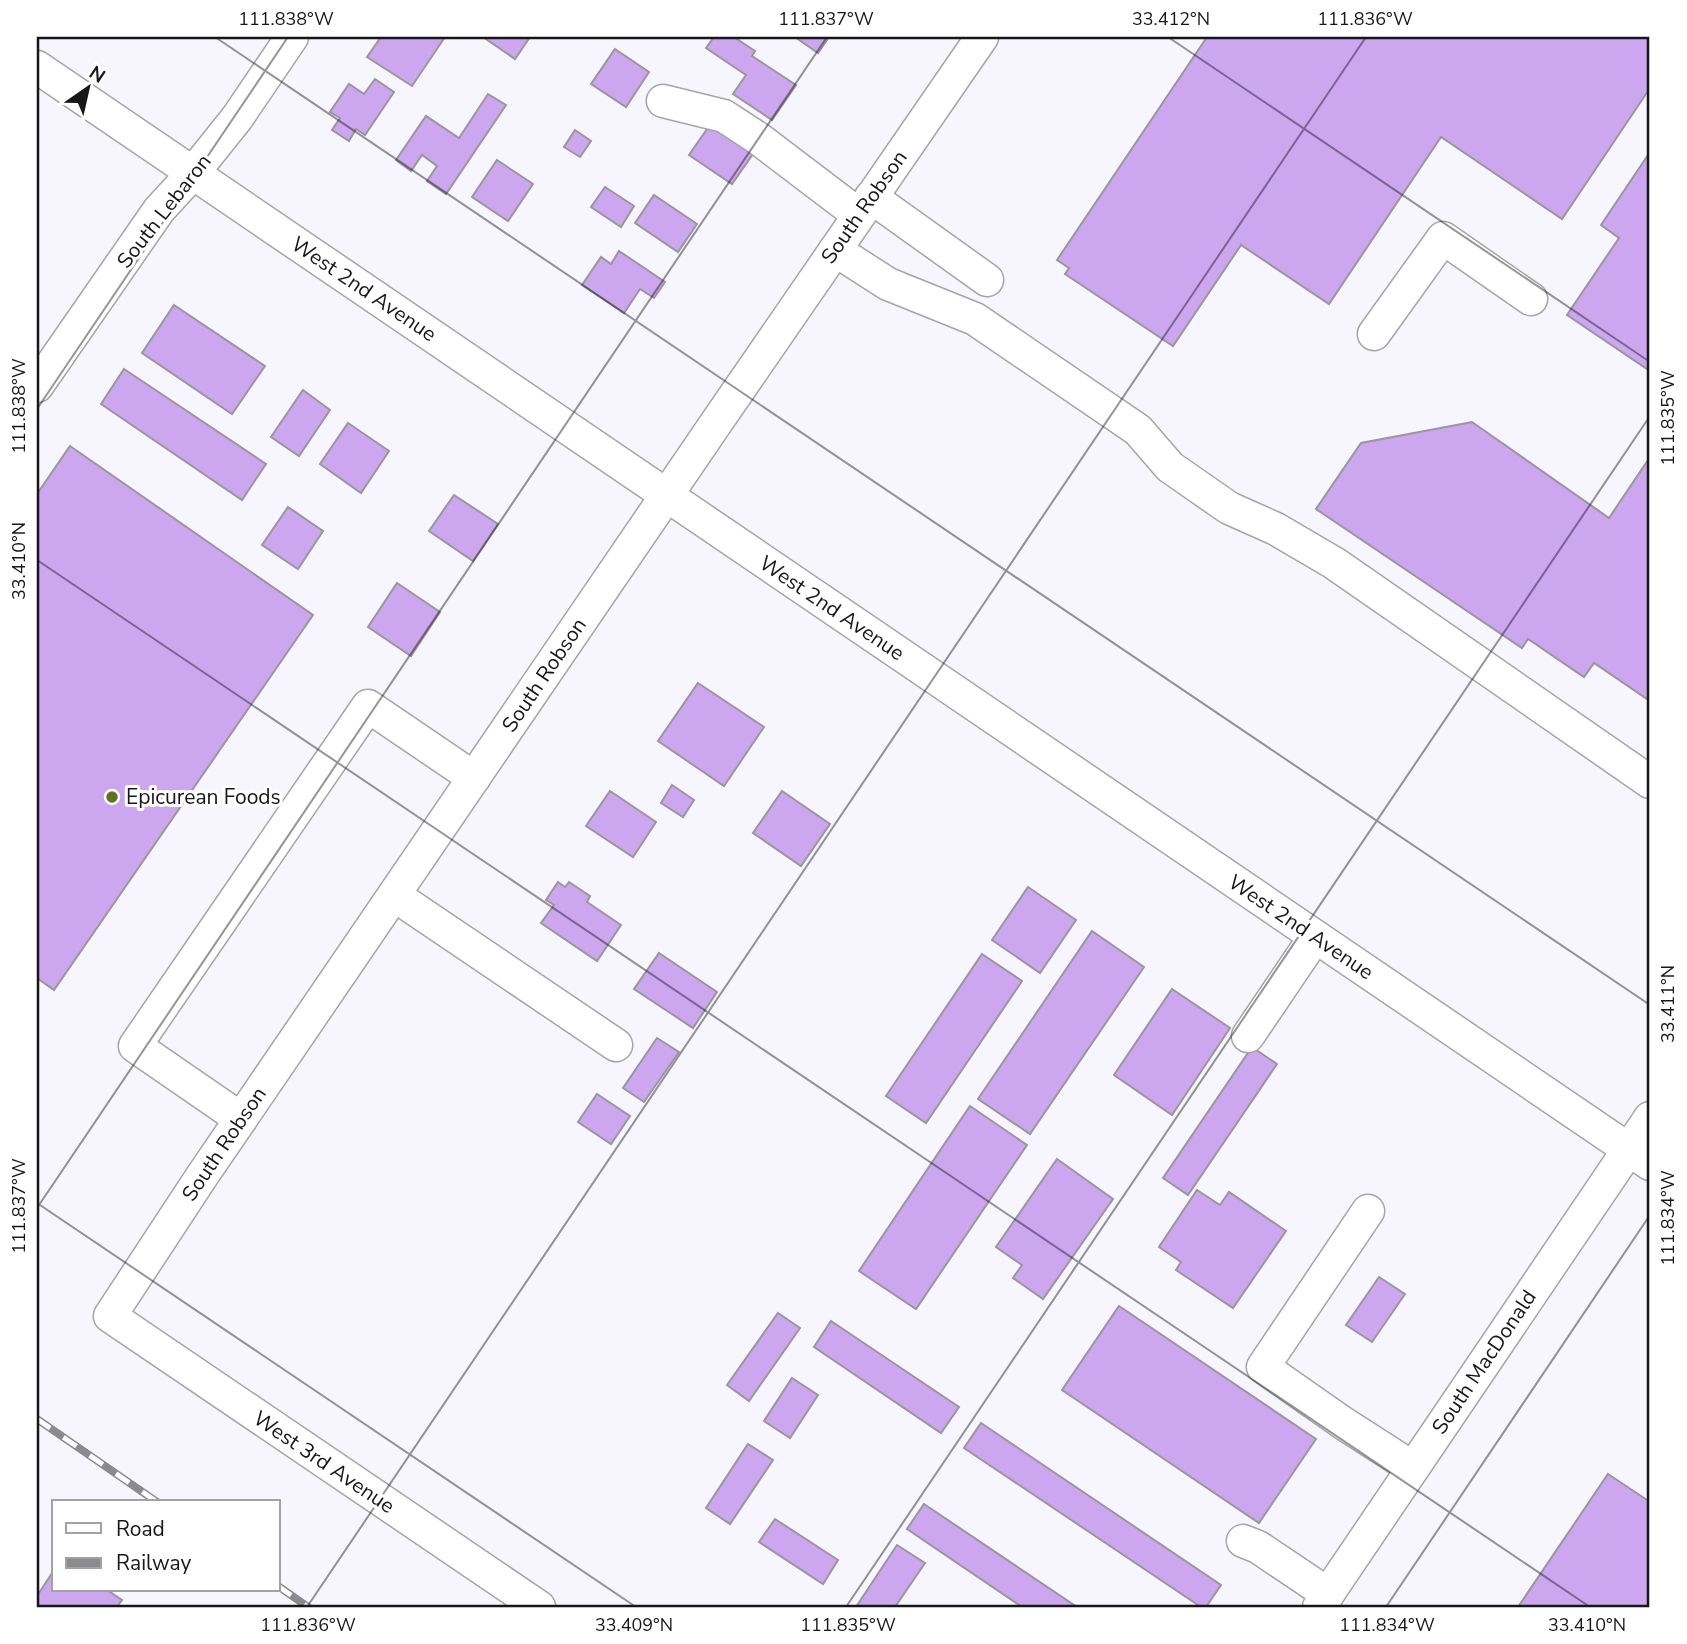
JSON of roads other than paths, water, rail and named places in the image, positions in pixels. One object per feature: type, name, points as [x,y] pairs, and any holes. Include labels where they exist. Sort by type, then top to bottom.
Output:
[{"type":"street","name":"South Lebaron","points":[[37,386],[159,209],[237,118],[292,37]]},
{"type":"street","name":"South Robson","points":[[110,1316],[241,1119],[982,37]]},
{"type":"street","name":"West 2nd Avenue","points":[[37,67],[1639,1157]]},
{"type":"street","points":[[663,102],[724,116],[987,280]]},
{"type":"street","points":[[1374,334],[1443,238],[1531,299]]},
{"type":"street","points":[[835,250],[888,284],[975,319],[1138,430],[1170,467],[1229,508],[1276,529],[1334,563],[1650,782]]},
{"type":"street","points":[[241,1119],[135,1046],[368,706],[474,778]]},
{"type":"street","points":[[394,895],[617,1045]]},
{"type":"street","points":[[1248,1036],[1315,937]]},
{"type":"street","name":"South MacDonald","points":[[1323,1601],[1413,1468],[1639,1157],[1650,1118]]},
{"type":"street","points":[[1368,1211],[1263,1367],[1413,1468]]},
{"type":"street","name":"West 3rd Avenue","points":[[110,1316],[539,1607]]},
{"type":"street","points":[[1243,1541],[1258,1547],[1323,1601]]},
{"type":"railway","points":[[37,1419],[154,1500]]},
{"type":"railway","points":[[280,1587],[308,1607]]},
{"type":"place","name":"Epicurean Foods","points":[[112,797]]}]
